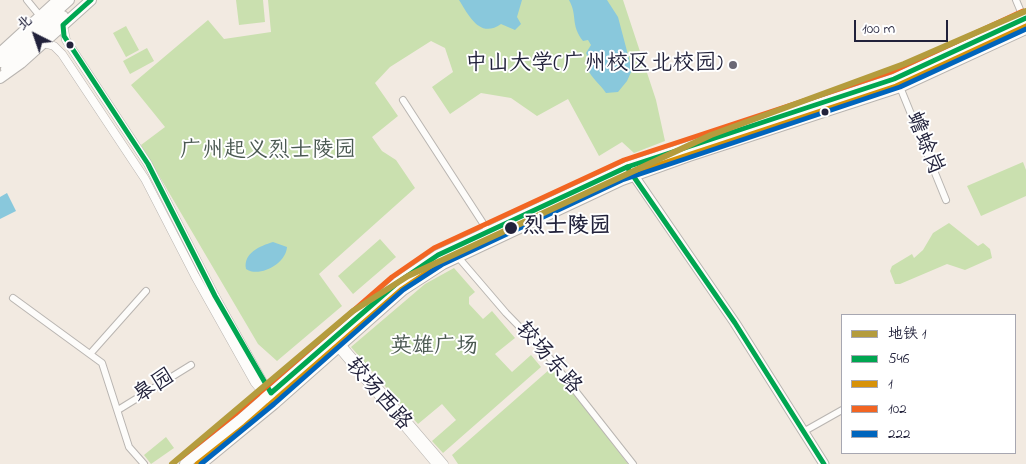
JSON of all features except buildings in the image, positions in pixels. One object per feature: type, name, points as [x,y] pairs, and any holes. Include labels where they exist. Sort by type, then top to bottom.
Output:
[{"type":"main road","points":[[0,53],[58,0]]},
{"type":"main road","points":[[0,62],[68,0]]},
{"type":"main road","points":[[0,76],[16,58],[80,0]]},
{"type":"main road","points":[[0,76],[43,43],[91,0]]},
{"type":"main road","points":[[201,464],[333,338],[414,270],[488,231],[630,171],[875,91],[900,87],[1025,22]]},
{"type":"main road","points":[[875,91],[906,74],[1025,22]]},
{"type":"main road","points":[[184,464],[340,346],[416,280],[630,171]]},
{"type":"main road","points":[[630,171],[735,323],[824,464]]},
{"type":"street","points":[[27,0],[40,16]]},
{"type":"street","points":[[1016,0],[1025,22]]},
{"type":"street","points":[[62,25],[62,33],[69,45],[148,164],[212,290],[270,398]]},
{"type":"street","points":[[43,43],[49,43],[60,52],[142,175],[254,383],[270,398]]},
{"type":"street","points":[[60,52],[64,45],[69,45]]},
{"type":"street","name":"蟾蜍岗","points":[[900,87],[946,200]]},
{"type":"street","points":[[402,100],[488,231]]},
{"type":"street","points":[[142,175],[148,164]]},
{"type":"street","name":"较场东路","points":[[458,257],[506,313],[548,356],[633,464]]},
{"type":"street","points":[[90,354],[146,290]]},
{"type":"street","points":[[13,298],[102,363],[130,447],[144,464]]},
{"type":"street","name":"较场西路","points":[[333,338],[444,464]]},
{"type":"street","name":"较场西路","points":[[340,346],[436,464]]},
{"type":"street","name":"皋园","points":[[118,410],[192,365]]},
{"type":"street","points":[[803,432],[841,411]]},
{"type":"green space","points":[[236,0],[263,0],[265,22],[239,25]]},
{"type":"green space","name":"广州起义烈士陵园","points":[[268,0],[623,0],[656,100],[665,141],[634,153],[622,142],[599,156],[568,99],[537,116],[511,98],[481,93],[450,114],[432,87],[453,72],[445,48],[431,41],[390,67],[375,83],[398,116],[372,137],[382,151],[396,160],[415,188],[319,274],[342,306],[277,361],[258,344],[141,145],[165,127],[131,85],[208,20],[224,39],[271,32]]},
{"type":"green space","points":[[126,26],[139,50],[126,57],[113,33]]},
{"type":"green space","points":[[147,48],[154,61],[130,74],[123,61]]},
{"type":"green space","points":[[1023,162],[1026,170],[1026,196],[981,216],[967,186]]},
{"type":"green space","points":[[949,223],[978,246],[983,243],[990,249],[992,258],[965,270],[947,264],[900,284],[895,284],[890,271],[892,266],[912,254],[914,258],[923,250],[933,233]]},
{"type":"green space","points":[[380,239],[396,257],[353,294],[338,276]]},
{"type":"green space","name":"英雄广场","points":[[454,268],[475,292],[469,297],[469,304],[483,319],[492,311],[515,338],[495,354],[512,372],[531,355],[541,367],[443,453],[432,441],[456,420],[442,404],[418,424],[351,347],[425,284]]},
{"type":"green space","points":[[550,369],[555,369],[628,464],[458,464],[452,455]]},
{"type":"green space","points":[[166,437],[174,448],[151,464],[144,455]]},
{"type":"water","points":[[459,0],[522,0],[517,17],[521,24],[515,30],[501,24],[494,28],[487,29],[481,27],[471,19]]},
{"type":"water","points":[[569,0],[607,0],[618,17],[632,70],[627,81],[618,92],[606,93],[589,72],[587,68],[590,62],[586,53],[591,45],[588,40],[583,41],[579,35]]},
{"type":"water","points":[[7,193],[16,211],[0,219],[0,197]]},
{"type":"water","points":[[273,242],[287,247],[282,259],[277,264],[258,272],[246,269],[247,259],[250,254],[258,248]]},
{"type":"metro line","name":"1","points":[[172,464],[353,311],[408,276],[711,135],[904,64],[1026,11]]},
{"type":"transit line","name":"546","points":[[91,0],[63,25],[64,36],[148,164],[215,296],[271,393],[397,283],[438,255],[627,167],[894,79],[1026,18]]},
{"type":"transit line","name":"102","points":[[180,458],[235,414],[392,277],[434,248],[624,160],[891,72],[1023,11]]},
{"type":"transit line","name":"1","points":[[197,464],[245,426],[402,289],[442,262],[630,174],[896,86],[1026,26]]},
{"type":"transit line","name":"222","points":[[201,464],[274,404],[403,290],[443,264],[622,180],[900,87],[1026,29]]},
{"type":"transit line","name":"546","points":[[627,167],[735,323],[824,464]]},
{"type":"place","name":"中山大学(广州校区北校园)","points":[[733,65]]},
{"type":"place","name":"烈士陵园","points":[[511,228]]}]
